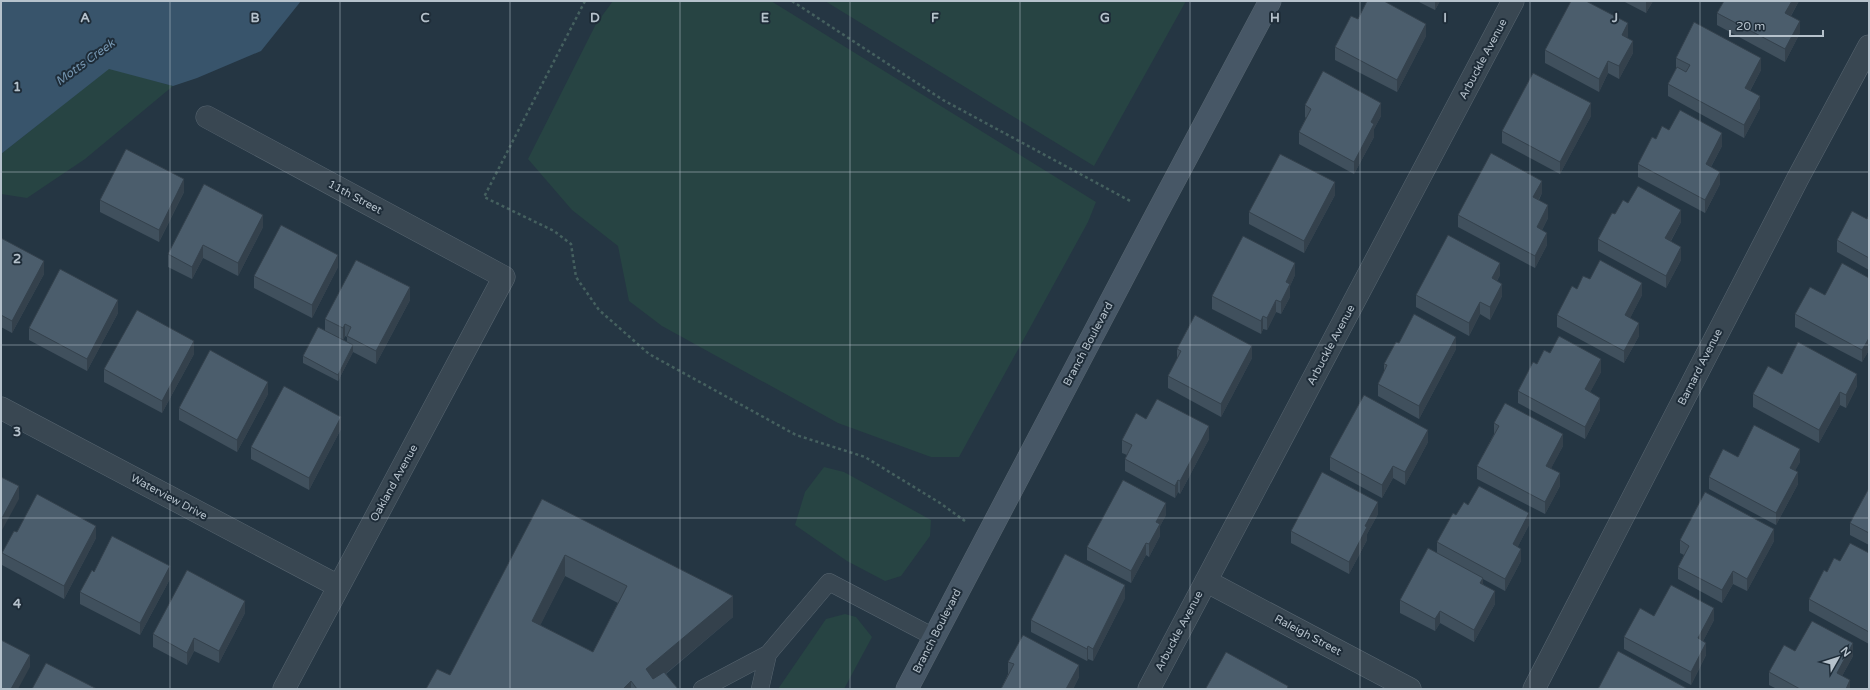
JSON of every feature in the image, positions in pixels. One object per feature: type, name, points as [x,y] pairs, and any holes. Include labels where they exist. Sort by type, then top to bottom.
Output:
[{"type":"street","name":"Branch Boulevard","points":[[907,689],[1270,1]]},
{"type":"street","name":"Arbuckle Avenue","points":[[1149,689],[1513,1]]},
{"type":"street","name":"Barnard Avenue","points":[[1534,689],[1794,185],[1869,46]]},
{"type":"street","name":"11th Street","points":[[208,117],[504,277]]},
{"type":"street","name":"Oakland Avenue","points":[[284,689],[504,277]]},
{"type":"street","name":"Waterview Drive","points":[[1,408],[338,586]]},
{"type":"street","name":"Raleigh Street","points":[[1206,581],[1410,689]]},
{"type":"lane","points":[[702,689],[768,654],[828,582],[934,637]]},
{"type":"lane","points":[[760,689],[768,654]]},
{"type":"path","points":[[585,1],[484,197],[554,231],[571,244],[576,277],[598,310],[649,354],[796,435],[865,457],[940,503],[987,536]]},
{"type":"path","points":[[792,1],[943,100],[1156,215]]},
{"type":"green space","points":[[613,1],[771,1],[1096,202],[1088,222],[959,457],[931,457],[838,423],[662,326],[629,301],[618,246],[572,210],[528,159],[596,24]]},
{"type":"green space","points":[[825,1],[1186,1],[1094,166]]},
{"type":"green space","points":[[109,68],[173,86],[85,159],[27,198],[1,194],[1,154]]},
{"type":"green space","points":[[824,467],[844,472],[931,520],[930,536],[901,576],[885,581],[847,561],[795,525],[805,492]]},
{"type":"green space","points":[[845,614],[856,617],[872,637],[844,689],[778,689],[826,619]]},
{"type":"water","name":"Motts Creek","points":[[1,1],[301,1],[261,51],[197,78],[173,86],[109,69],[1,154]]},
{"type":"building","points":[[1367,1],[1384,1],[1426,24],[1397,80],[1335,47],[1351,16],[1358,19]]},
{"type":"building","points":[[1571,1],[1586,1],[1628,23],[1622,35],[1633,41],[1619,66],[1608,61],[1599,79],[1545,50]]},
{"type":"building","points":[[1724,1],[1792,1],[1785,13],[1800,21],[1785,49],[1717,13]]},
{"type":"building","points":[[1694,22],[1761,58],[1745,88],[1760,96],[1744,125],[1668,84],[1677,67],[1686,72],[1690,65],[1676,58]]},
{"type":"building","points":[[1323,71],[1381,103],[1371,122],[1374,124],[1354,162],[1299,132],[1311,109],[1305,105]]},
{"type":"building","points":[[1533,73],[1591,103],[1560,162],[1502,131]]},
{"type":"building","points":[[1680,110],[1722,133],[1706,164],[1720,172],[1705,200],[1638,164],[1652,137],[1656,139],[1662,126],[1669,130]]},
{"type":"building","points":[[126,149],[184,179],[159,230],[100,200]]},
{"type":"building","points":[[1491,153],[1542,181],[1533,197],[1548,205],[1537,227],[1547,233],[1535,256],[1458,215]]},
{"type":"building","points":[[1280,154],[1335,182],[1304,241],[1249,212]]},
{"type":"building","points":[[204,184],[263,215],[238,263],[203,245],[192,267],[168,254]]},
{"type":"building","points":[[1638,186],[1681,210],[1665,238],[1681,247],[1666,276],[1598,239],[1612,213],[1615,214],[1623,200],[1628,203]]},
{"type":"building","points":[[1852,211],[1867,219],[1869,215],[1869,258],[1837,240]]},
{"type":"building","points":[[281,225],[338,255],[312,305],[254,276]]},
{"type":"building","points":[[1448,235],[1500,263],[1492,278],[1502,284],[1490,307],[1480,302],[1469,323],[1416,295]]},
{"type":"building","points":[[1243,236],[1295,263],[1286,282],[1290,284],[1281,302],[1276,300],[1267,318],[1263,316],[1261,321],[1212,296]]},
{"type":"building","points":[[1,238],[44,261],[12,321],[1,315]]},
{"type":"building","points":[[356,260],[410,287],[376,351],[347,336],[351,327],[345,324],[343,328],[325,319]]},
{"type":"building","points":[[1600,260],[1642,283],[1625,315],[1639,323],[1624,351],[1557,315],[1572,286],[1577,289],[1583,276],[1590,279]]},
{"type":"building","points":[[1842,263],[1869,278],[1869,338],[1862,350],[1795,314],[1810,287],[1825,295]]},
{"type":"building","points":[[60,269],[118,300],[87,359],[29,328]]},
{"type":"building","points":[[137,310],[194,341],[162,401],[104,369]]},
{"type":"building","points":[[1414,314],[1456,337],[1419,406],[1378,384],[1387,365],[1384,364],[1396,342],[1399,343]]},
{"type":"building","points":[[1195,315],[1252,346],[1221,404],[1168,376],[1181,351],[1177,349]]},
{"type":"building","points":[[318,327],[353,345],[338,375],[303,356]]},
{"type":"building","points":[[1559,336],[1601,359],[1585,389],[1600,398],[1585,427],[1518,391],[1533,362],[1537,364],[1544,350],[1550,353]]},
{"type":"building","points":[[1798,342],[1857,374],[1846,395],[1840,392],[1819,430],[1753,394],[1768,366],[1782,374]]},
{"type":"building","points":[[210,350],[268,382],[237,440],[179,408]]},
{"type":"building","points":[[284,386],[341,417],[309,478],[251,447]]},
{"type":"building","points":[[1364,395],[1428,430],[1405,472],[1393,466],[1382,485],[1330,457]]},
{"type":"building","points":[[1157,399],[1209,426],[1180,481],[1178,480],[1175,486],[1125,459],[1132,445],[1122,440],[1136,413],[1146,419]]},
{"type":"building","points":[[1505,403],[1563,434],[1546,466],[1560,473],[1545,502],[1477,466],[1499,426],[1494,423]]},
{"type":"building","points":[[1754,425],[1800,449],[1790,468],[1798,472],[1776,513],[1709,477],[1723,449],[1738,457]]},
{"type":"building","points":[[1322,472],[1378,502],[1365,526],[1367,527],[1349,562],[1291,531]]},
{"type":"building","points":[[1,477],[19,486],[1,520]]},
{"type":"building","points":[[1123,480],[1166,503],[1156,522],[1160,524],[1149,544],[1146,543],[1131,571],[1087,547]]},
{"type":"building","points":[[1479,486],[1529,513],[1513,544],[1521,549],[1505,579],[1437,542],[1453,513],[1456,515],[1464,502],[1468,505]]},
{"type":"building","points":[[1869,488],[1869,533],[1850,523]]},
{"type":"building","points":[[1705,492],[1774,529],[1747,579],[1733,571],[1722,590],[1678,567],[1689,546],[1680,540]]},
{"type":"building","points":[[37,494],[96,526],[64,586],[2,553],[14,531],[17,532]]},
{"type":"building","points":[[542,499],[733,596],[646,669],[653,679],[664,672],[678,689],[637,689],[631,681],[623,689],[426,689],[437,669],[450,675]],"holes":[[[565,555],[627,586],[593,652],[532,621]]]},
{"type":"building","points":[[112,536],[170,566],[140,623],[80,592],[92,570],[94,572]]},
{"type":"building","points":[[1850,543],[1869,553],[1869,632],[1809,599],[1824,570],[1827,572],[1834,558],[1840,561]]},
{"type":"building","points":[[1428,548],[1483,578],[1480,583],[1495,591],[1474,630],[1440,611],[1435,619],[1400,600]]},
{"type":"building","points":[[1065,554],[1125,585],[1093,649],[1088,646],[1087,649],[1031,620]]},
{"type":"building","points":[[187,570],[245,601],[219,651],[194,638],[187,653],[153,634]]},
{"type":"building","points":[[1671,585],[1714,608],[1698,638],[1706,643],[1691,672],[1624,637],[1640,608],[1654,616]]},
{"type":"building","points":[[1812,621],[1853,643],[1837,673],[1850,680],[1846,689],[1800,689],[1769,672],[1784,645],[1795,651]]},
{"type":"building","points":[[1023,635],[1079,665],[1066,689],[1001,689],[1014,664],[1008,662]]},
{"type":"building","points":[[1,640],[30,655],[11,689],[1,689]]},
{"type":"building","points":[[1618,651],[1688,689],[1598,689]]},
{"type":"building","points":[[1226,652],[1288,686],[1287,689],[1207,689],[1206,688]]},
{"type":"building","points":[[46,663],[97,689],[32,689]]}]
